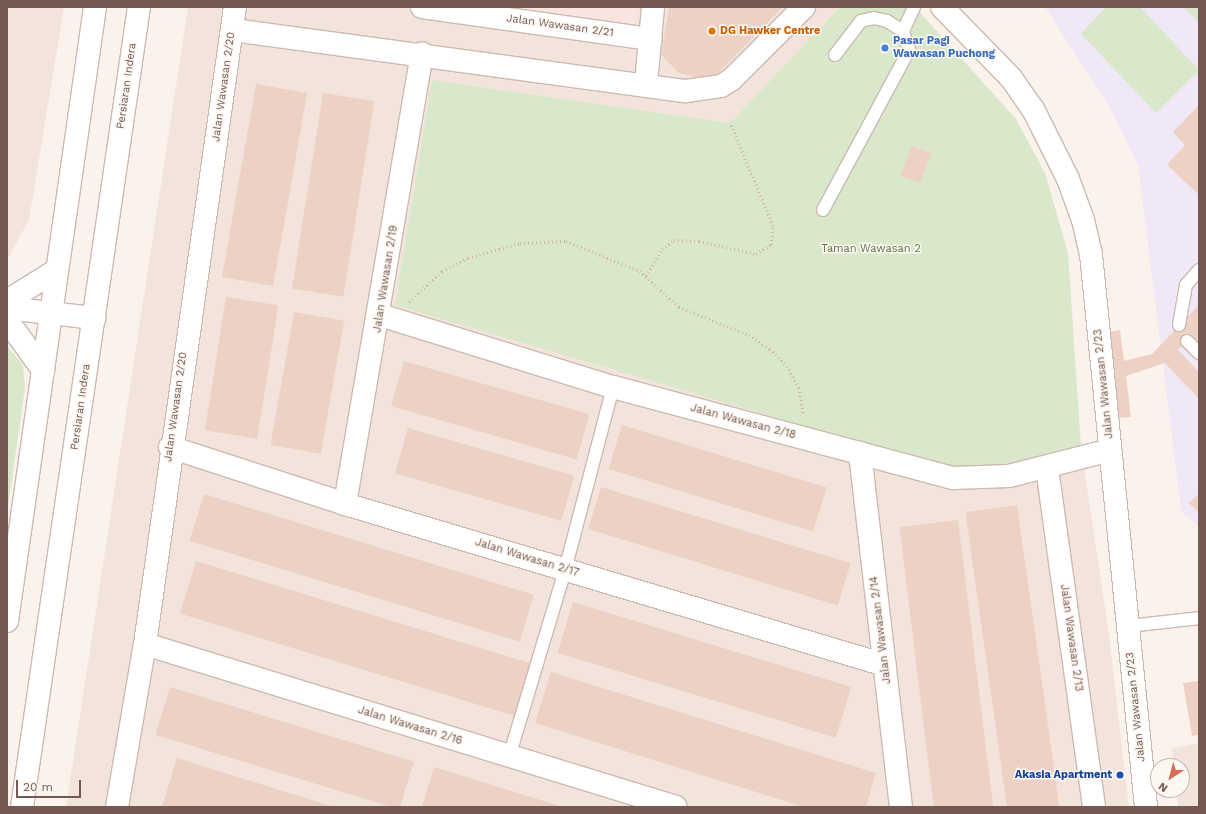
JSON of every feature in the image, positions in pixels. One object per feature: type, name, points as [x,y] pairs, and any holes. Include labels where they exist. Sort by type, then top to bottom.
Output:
[{"type":"street","points":[[7,621],[95,7]]},
{"type":"street","name":"Persiaran Indera","points":[[22,807],[139,7]]},
{"type":"street","name":"Jalan Wawasan 2/20","points":[[117,807],[145,644],[170,447],[233,30],[235,7]]},
{"type":"street","points":[[646,83],[653,7]]},
{"type":"street","points":[[233,30],[646,83],[686,91],[721,86],[747,66],[804,7]]},
{"type":"street","name":"Jalan Wawasan 2/23","points":[[942,7],[1011,78],[1033,110],[1068,179],[1091,254],[1146,807]]},
{"type":"street","name":"Jalan Wawasan 2/21","points":[[434,8],[651,39]]},
{"type":"street","name":"Jalan Wawasan 2/19","points":[[345,504],[380,315],[422,54]]},
{"type":"street","points":[[7,301],[57,270]]},
{"type":"street","points":[[7,308],[94,318]]},
{"type":"street","name":"Jalan Wawasan 2/18","points":[[380,315],[613,387],[953,478],[980,479],[1047,468],[1110,450]]},
{"type":"street","points":[[7,320],[43,370]]},
{"type":"street","name":"Jalan Wawasan 2/17","points":[[170,447],[345,504],[885,665]]},
{"type":"street","name":"Jalan Wawasan 2/14","points":[[860,453],[901,807]]},
{"type":"street","name":"Jalan Wawasan 2/13","points":[[1047,468],[1094,807]]},
{"type":"street","name":"Jalan Wawasan 2/16","points":[[145,644],[676,807]]},
{"type":"lane","points":[[903,31],[914,7]]},
{"type":"lane","points":[[823,210],[909,50],[903,31],[887,21],[861,21],[835,55]]},
{"type":"lane","points":[[1180,325],[1186,285],[1199,270]]},
{"type":"lane","points":[[1187,340],[1199,353]]},
{"type":"lane","points":[[510,756],[565,570],[613,387]]},
{"type":"lane","points":[[1128,626],[1199,618]]},
{"type":"path","points":[[646,276],[662,249],[674,240],[699,241],[756,254],[772,245],[773,226],[730,123]]},
{"type":"path","points":[[408,302],[442,271],[468,258],[497,247],[545,240],[566,241],[596,250],[646,276],[679,307],[749,335],[770,349],[787,366],[799,388],[804,420]]},
{"type":"shaded area","points":[[7,7],[64,7],[29,220],[7,260]]},
{"type":"shaded area","points":[[188,7],[840,7],[730,123],[432,80],[1081,447],[1108,627],[1129,807],[66,807]]},
{"type":"shaded area","points":[[496,7],[639,7],[637,27]]},
{"type":"shaded area","points":[[1045,7],[1199,7],[1199,527],[1181,511],[1138,165],[1110,108]]},
{"type":"shaded area","points":[[1199,743],[1199,807],[1178,807],[1177,798],[1190,798],[1190,758],[1173,758],[1172,748]]},
{"type":"green space","name":"Taman Wawasan 2","points":[[840,7],[915,7],[1016,119],[1045,173],[1068,253],[1081,447],[1009,470],[954,470],[395,305],[432,80],[730,123]]},
{"type":"green space","points":[[1106,7],[1140,7],[1199,70],[1156,113],[1081,34]]},
{"type":"green space","points":[[1183,7],[1199,7],[1199,22]]},
{"type":"green space","points":[[7,346],[23,365],[25,388],[7,514]]},
{"type":"building","name":"DG Hawker Centre","points":[[669,7],[783,7],[718,73],[702,79],[679,73],[661,55]]},
{"type":"building","points":[[256,84],[307,93],[273,286],[222,277]]},
{"type":"building","points":[[323,93],[374,101],[343,297],[292,289]]},
{"type":"building","points":[[1199,105],[1199,195],[1167,165],[1185,145],[1173,132]]},
{"type":"building","points":[[911,146],[931,153],[920,183],[901,176]]},
{"type":"building","points":[[1199,289],[1199,345],[1190,337],[1178,350],[1199,372],[1199,399],[1165,363],[1126,376],[1131,417],[1117,418],[1107,332],[1120,330],[1124,361],[1152,354],[1197,307]]},
{"type":"building","points":[[226,297],[278,305],[257,439],[205,430]]},
{"type":"building","points":[[294,312],[344,321],[321,454],[271,445]]},
{"type":"building","points":[[404,361],[590,414],[577,459],[391,406]]},
{"type":"building","points":[[622,425],[827,488],[813,532],[609,469]]},
{"type":"building","points":[[408,428],[574,476],[561,521],[395,473]]},
{"type":"building","points":[[601,487],[851,563],[838,605],[588,529]]},
{"type":"building","points":[[204,494],[534,595],[520,642],[190,541]]},
{"type":"building","points":[[1199,494],[1199,513],[1189,503]]},
{"type":"building","points":[[1017,505],[1059,807],[1007,807],[966,512]]},
{"type":"building","points":[[958,520],[993,807],[934,807],[899,527]]},
{"type":"building","points":[[196,561],[532,664],[516,716],[180,614]]},
{"type":"building","points":[[573,602],[851,687],[836,738],[558,653]]},
{"type":"building","points":[[551,672],[876,773],[866,807],[804,807],[535,723]]},
{"type":"building","points":[[1199,681],[1199,735],[1192,736],[1183,683]]},
{"type":"building","points":[[170,687],[414,762],[400,807],[391,807],[155,735]]},
{"type":"building","points":[[177,758],[334,807],[162,807]]},
{"type":"building","points":[[434,767],[563,807],[422,807]]},
{"type":"place","name":"DG Hawker Centre","points":[[712,31]]},
{"type":"place","name":"Pasar Pagi Wawasan Puchong","points":[[885,48]]},
{"type":"place","name":"Akasia Apartment","points":[[1120,775]]}]
